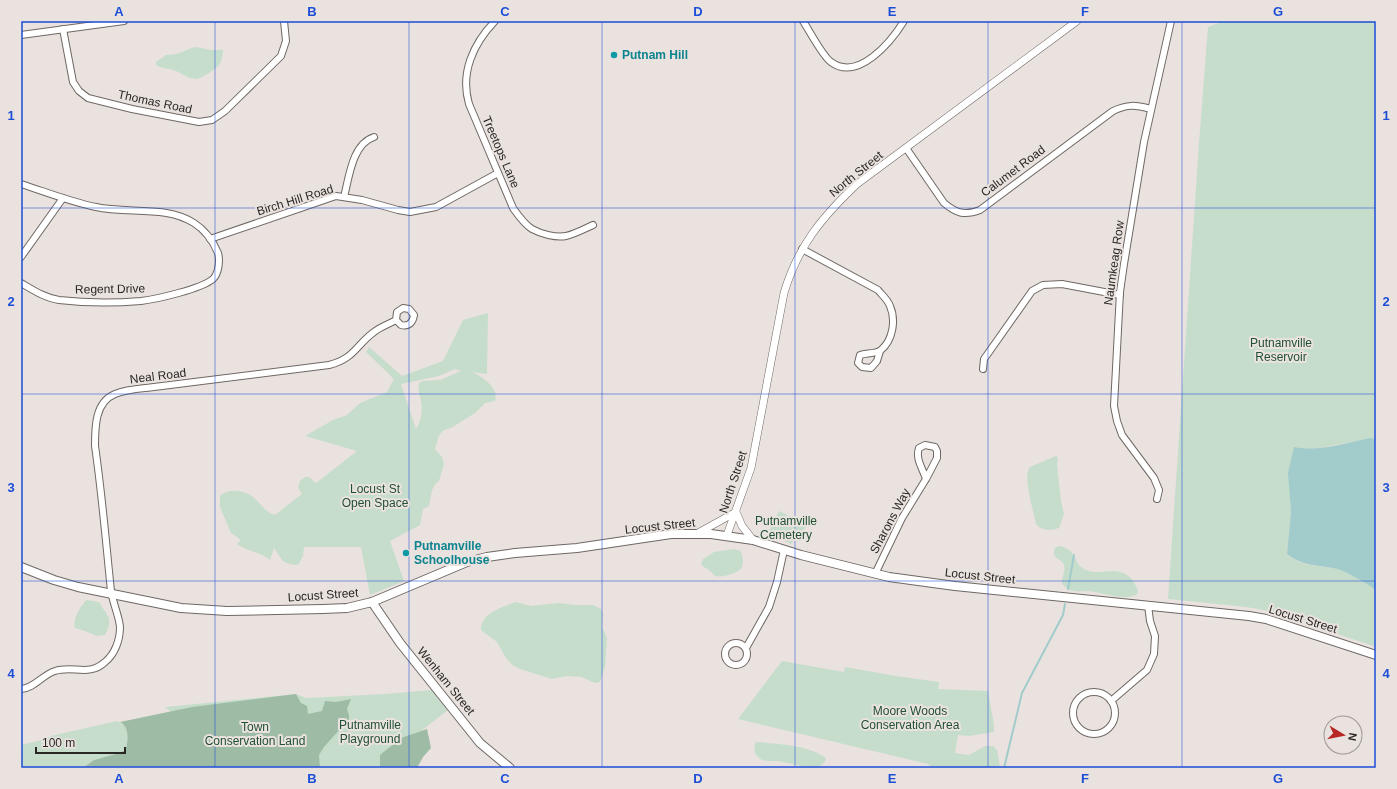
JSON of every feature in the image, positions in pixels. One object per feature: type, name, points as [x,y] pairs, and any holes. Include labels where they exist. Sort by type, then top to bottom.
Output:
[{"type":"main road","name":"Locust Street","points":[[21,567],[54,580],[111,594],[181,608],[204,610],[347,608],[372,602],[468,562],[487,557],[576,548],[671,534],[698,533],[727,535],[753,540],[784,550],[875,574],[955,586],[1235,614],[1266,619],[1376,654]]},
{"type":"main road","name":"Wenham Street","points":[[372,602],[400,643],[480,743],[510,768]]},
{"type":"street","points":[[21,35],[124,21]]},
{"type":"street","name":"Thomas Road","points":[[63,30],[73,82],[79,91],[88,98],[132,109],[199,122],[212,120],[225,111],[281,56],[286,41],[284,21]]},
{"type":"street","name":"Treetops Lane","points":[[495,21],[481,37],[474,50],[467,73],[466,88],[469,104],[513,208],[532,229],[556,236],[573,234],[593,225]]},
{"type":"street","points":[[803,21],[830,62],[838,67],[846,68],[856,67],[866,62],[883,48],[904,21]]},
{"type":"street","name":"North Street","points":[[727,535],[751,468],[784,293],[790,275],[802,249],[812,233],[833,206],[857,184],[1077,21]]},
{"type":"street","name":"Naumkeag Row","points":[[1157,499],[1159,490],[1154,478],[1122,435],[1114,406],[1120,295],[1144,142],[1172,21]]},
{"type":"street","name":"Calumet Road","points":[[906,148],[944,203],[951,209],[969,214],[980,210],[1113,111],[1123,106],[1135,105],[1151,109]]},
{"type":"street","points":[[344,197],[357,152],[367,140],[374,137]]},
{"type":"street","name":"Birch Hill Road","points":[[210,239],[336,196],[362,200],[410,212],[436,207],[498,172]]},
{"type":"street","name":"Regent Drive","points":[[21,184],[62,198],[96,207],[168,212],[180,215],[194,223],[205,232],[214,244],[219,258],[217,272],[213,278],[200,286],[143,301],[58,300],[42,295],[21,283]]},
{"type":"street","points":[[21,257],[62,198]]},
{"type":"street","points":[[802,249],[878,290],[885,297],[890,306],[893,324],[892,331],[886,344],[880,351]]},
{"type":"street","points":[[983,369],[984,358],[1032,292],[1042,285],[1062,284],[1120,295]]},
{"type":"street","name":"Neal Road","points":[[21,689],[28,688],[55,671],[90,670],[98,668],[108,659],[115,648],[120,633],[120,626],[111,594],[95,446],[95,429],[97,418],[101,406],[106,400],[114,394],[134,390],[329,365],[340,362],[351,356],[374,331],[396,320]]},
{"type":"street","name":"Sharons Way","points":[[875,574],[902,518],[926,479],[938,456],[935,447],[925,445],[919,448],[918,453],[920,464],[926,479]]},
{"type":"street","points":[[698,533],[736,512],[742,526],[753,540]]},
{"type":"street","points":[[746,648],[769,607],[777,582],[784,550]]},
{"type":"street","points":[[1111,701],[1146,670],[1154,654],[1155,636],[1150,622],[1148,605]]},
{"type":"street","points":[[1090,692],[1102,694],[1111,701],[1115,714],[1113,721],[1104,732],[1090,734],[1083,731],[1074,720],[1074,708],[1080,698],[1090,692]]},
{"type":"green space","name":"Putnamville Reservoir","points":[[1224,21],[1376,21],[1376,439],[1370,438],[1321,448],[1305,449],[1289,473],[1291,511],[1287,554],[1306,564],[1337,569],[1357,578],[1376,590],[1376,647],[1269,611],[1246,607],[1168,599],[1208,27]]},
{"type":"green space","points":[[194,47],[208,50],[223,50],[219,65],[209,73],[196,79],[156,65],[156,62],[166,55],[177,54]]},
{"type":"green space","name":"Locust St Open Space","points":[[488,313],[487,374],[472,372],[489,383],[495,392],[495,401],[485,403],[475,413],[451,428],[444,430],[439,435],[435,449],[442,457],[444,464],[439,481],[434,485],[429,506],[423,509],[420,525],[390,541],[404,581],[370,595],[361,547],[304,547],[303,556],[298,565],[288,564],[283,561],[274,548],[270,560],[237,544],[241,540],[231,533],[220,507],[220,496],[223,493],[241,491],[256,499],[265,510],[275,515],[302,494],[298,488],[300,481],[305,477],[309,477],[316,483],[357,451],[305,436],[333,420],[347,415],[360,403],[387,392],[394,379],[366,352],[369,347],[402,376],[443,361],[463,320]],"holes":[[[455,369],[461,371],[440,380],[422,381],[419,383],[418,390],[422,404],[422,412],[416,429],[401,384],[439,376]]]},
{"type":"green space","points":[[1056,456],[1058,458],[1057,465],[1064,514],[1059,528],[1047,530],[1036,524],[1027,478],[1030,467]]},
{"type":"green space","name":"Putnamville Cemetery","points":[[779,511],[808,525],[791,544],[768,533]]},
{"type":"green space","points":[[1060,546],[1070,551],[1080,566],[1084,569],[1098,572],[1113,571],[1127,575],[1133,581],[1138,591],[1137,594],[1120,597],[1088,591],[1073,591],[1067,588],[1062,584],[1064,570],[1063,562],[1054,554],[1056,547]]},
{"type":"green space","points":[[734,549],[741,551],[743,559],[741,568],[736,572],[725,576],[715,576],[701,565],[703,559],[714,552]]},
{"type":"green space","points":[[87,600],[99,602],[109,618],[109,626],[105,635],[97,636],[75,628],[74,625],[78,613],[82,605]]},
{"type":"green space","points":[[515,602],[531,606],[559,603],[593,605],[601,609],[603,614],[602,627],[607,638],[605,667],[600,682],[595,683],[581,677],[567,676],[552,679],[512,665],[506,658],[497,642],[481,630],[482,624],[488,615]]},
{"type":"green space","name":"Moore Woods Conservation Area","points":[[782,661],[844,672],[845,667],[939,682],[938,689],[988,691],[994,732],[969,736],[958,735],[955,753],[969,755],[985,746],[993,746],[997,750],[1000,766],[1005,768],[933,768],[928,764],[738,719]]},
{"type":"green space","points":[[432,690],[448,710],[408,741],[408,768],[241,768],[165,707],[296,694],[306,698]]},
{"type":"green space","name":"Town Conservation Land","points":[[296,694],[301,703],[307,706],[308,714],[322,711],[325,701],[336,702],[351,699],[347,709],[349,719],[324,747],[319,755],[320,768],[83,768],[94,760],[125,750],[127,730],[120,722],[192,707]]},
{"type":"green space","points":[[117,721],[124,724],[128,736],[125,750],[119,753],[94,760],[83,768],[21,768],[21,745],[42,740],[51,736]]},
{"type":"green space","points":[[427,729],[431,748],[423,757],[417,768],[380,768],[380,755],[401,738]]},
{"type":"green space","points":[[757,742],[811,750],[826,758],[825,762],[819,767],[815,768],[777,761],[765,761],[759,758],[755,753],[755,743]]},
{"type":"water","points":[[1370,438],[1376,439],[1376,590],[1357,578],[1337,569],[1306,564],[1287,554],[1291,511],[1288,473],[1294,447],[1322,448]]},
{"type":"waterway","points":[[1068,589],[1074,555]]},
{"type":"waterway","points":[[1004,768],[1022,693],[1063,615],[1065,604]]},
{"type":"place","name":"Putnam Hill","points":[[614,55]]},
{"type":"place","name":"Putnamville Schoolhouse","points":[[406,553]]},
{"type":"park label","name":"Putnamville Playground","points":[[370,732]]}]
